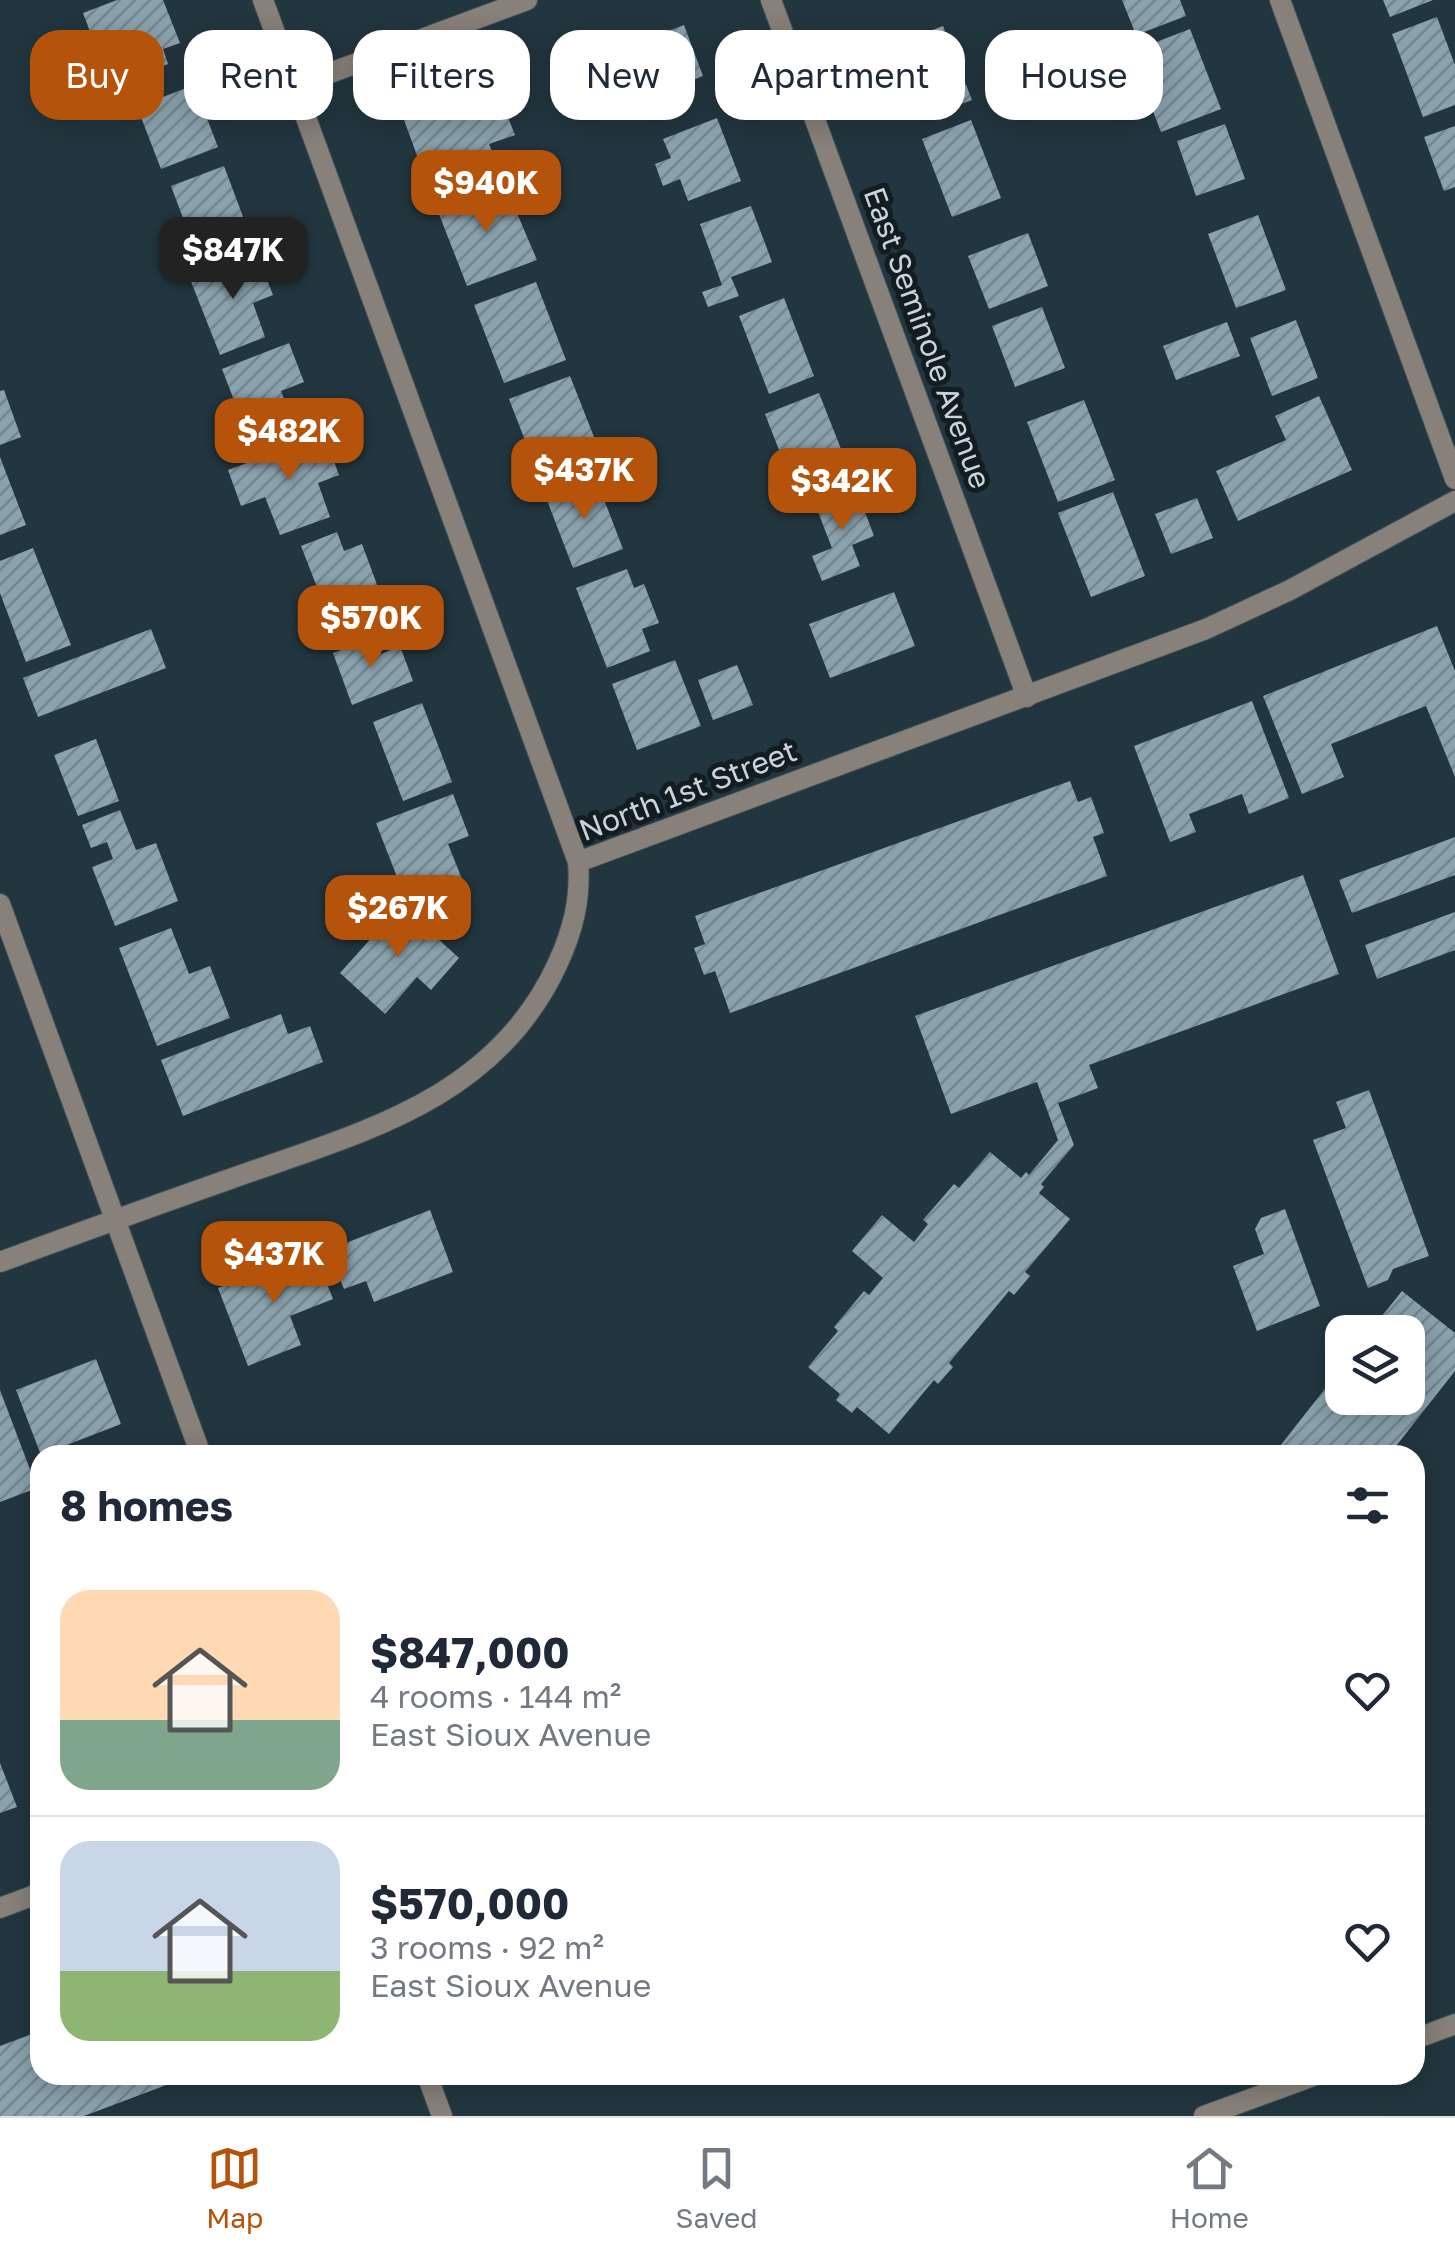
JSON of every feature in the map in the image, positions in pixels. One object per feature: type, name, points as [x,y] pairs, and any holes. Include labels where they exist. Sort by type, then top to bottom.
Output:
[{"type":"street","points":[[263,0],[274,30]]},
{"type":"street","points":[[333,72],[527,0]]},
{"type":"street","name":"East Seminole Avenue","points":[[772,0],[1027,697]]},
{"type":"street","points":[[1280,0],[1455,479]]},
{"type":"street","points":[[307,120],[578,862]]},
{"type":"street","name":"North 1st Street","points":[[0,1262],[400,1118],[456,1085],[503,1044],[550,980],[574,924],[580,890],[578,862],[1160,648],[1250,610],[1455,501]]},
{"type":"street","points":[[0,904],[196,1445]]},
{"type":"street","points":[[0,1908],[30,1897]]},
{"type":"street","points":[[1425,2034],[1455,2024]]},
{"type":"street","points":[[431,2085],[442,2116]]},
{"type":"street","points":[[1204,2116],[1289,2085]]},
{"type":"building","points":[[117,0],[163,0],[180,43],[164,49],[164,30],[89,30],[83,13]]},
{"type":"building","points":[[1122,0],[1180,0],[1186,16],[1149,30],[1134,30]]},
{"type":"building","points":[[1383,0],[1433,0],[1390,17]]},
{"type":"building","points":[[1437,17],[1455,65],[1455,105],[1423,117],[1392,34]]},
{"type":"building","points":[[1190,29],[1221,109],[1161,132],[1156,120],[1163,120],[1163,39]]},
{"type":"building","points":[[695,55],[703,76],[695,79]]},
{"type":"building","points":[[965,82],[972,100],[965,103]]},
{"type":"building","points":[[184,89],[184,120],[208,120],[218,147],[161,169],[142,120],[164,120],[164,97]]},
{"type":"building","points":[[404,120],[509,120],[515,135],[489,144],[498,166],[430,191]]},
{"type":"building","points":[[718,120],[741,181],[688,201],[680,179],[663,186],[655,164],[671,158],[663,139]]},
{"type":"building","points":[[971,120],[1001,198],[952,217],[922,139]]},
{"type":"building","points":[[1225,124],[1245,179],[1196,196],[1177,141]]},
{"type":"building","points":[[1455,126],[1455,187],[1444,191],[1424,137]]},
{"type":"building","points":[[224,166],[251,238],[198,258],[171,186]]},
{"type":"building","points":[[504,183],[537,260],[467,286],[437,209]]},
{"type":"building","points":[[751,206],[772,262],[731,277],[739,296],[708,307],[702,292],[722,285],[700,224]]},
{"type":"building","points":[[1258,215],[1286,290],[1236,308],[1208,234]]},
{"type":"building","points":[[1028,233],[1048,286],[989,309],[968,256]]},
{"type":"building","points":[[256,252],[273,295],[253,303],[265,337],[220,355],[190,279]]},
{"type":"building","points":[[536,282],[566,360],[504,383],[474,305]]},
{"type":"building","points":[[784,298],[814,376],[769,394],[739,316]]},
{"type":"building","points":[[1042,307],[1065,368],[1015,387],[992,326]]},
{"type":"building","points":[[1296,320],[1318,378],[1272,396],[1250,338]]},
{"type":"building","points":[[1227,322],[1240,356],[1176,380],[1163,346]]},
{"type":"building","points":[[289,343],[304,382],[281,391],[296,430],[252,447],[222,369]]},
{"type":"building","points":[[570,376],[594,437],[574,444],[582,463],[540,479],[509,399]]},
{"type":"building","points":[[4,390],[21,437],[0,445],[0,391]]},
{"type":"building","points":[[819,393],[841,449],[821,457],[830,477],[795,491],[765,414]]},
{"type":"building","points":[[1319,396],[1352,470],[1238,521],[1216,471],[1286,440],[1275,416]]},
{"type":"building","points":[[1084,400],[1115,480],[1058,502],[1027,422]]},
{"type":"building","points":[[324,434],[339,475],[318,483],[330,517],[280,535],[265,497],[241,506],[228,470]]},
{"type":"building","points":[[0,457],[26,525],[0,535]]},
{"type":"building","points":[[595,476],[623,549],[573,568],[545,495]]},
{"type":"building","points":[[856,488],[874,536],[852,545],[860,566],[822,581],[812,556],[832,548],[815,504]]},
{"type":"building","points":[[1113,492],[1145,576],[1091,597],[1058,513]]},
{"type":"building","points":[[1197,498],[1213,538],[1171,554],[1155,514]]},
{"type":"building","points":[[337,532],[344,551],[362,544],[382,598],[329,618],[301,546]]},
{"type":"building","points":[[33,548],[71,645],[26,662],[0,593],[0,561]]},
{"type":"building","points":[[627,569],[634,588],[644,584],[659,623],[642,629],[650,651],[607,668],[576,588]]},
{"type":"building","points":[[894,592],[915,646],[830,678],[809,624]]},
{"type":"building","points":[[1437,626],[1455,671],[1455,777],[1426,706],[1331,744],[1344,777],[1302,794],[1263,696]]},
{"type":"building","points":[[151,629],[166,668],[38,717],[23,678]]},
{"type":"building","points":[[374,637],[381,654],[400,646],[413,681],[352,705],[333,653]]},
{"type":"building","points":[[675,660],[701,726],[637,750],[612,684]]},
{"type":"building","points":[[737,665],[753,705],[713,720],[698,680]]},
{"type":"building","points":[[1252,701],[1289,798],[1249,814],[1242,794],[1189,814],[1196,832],[1170,842],[1134,746]]},
{"type":"building","points":[[422,703],[452,782],[403,801],[373,722]]},
{"type":"building","points":[[96,739],[119,801],[78,816],[54,755]]},
{"type":"building","points":[[1070,781],[1078,802],[1091,797],[1104,833],[1093,837],[1107,876],[730,1013],[715,971],[704,975],[694,948],[705,944],[695,916]]},
{"type":"building","points":[[453,794],[469,836],[448,844],[462,879],[406,900],[376,823]]},
{"type":"building","points":[[120,810],[136,850],[156,843],[178,901],[115,926],[92,867],[113,859],[107,842],[91,848],[82,825]]},
{"type":"building","points":[[1455,837],[1455,875],[1352,913],[1339,880]]},
{"type":"building","points":[[1303,875],[1339,974],[1089,1065],[1098,1088],[1058,1103],[1074,1145],[1041,1184],[1044,1187],[1039,1193],[1070,1219],[1025,1272],[1030,1276],[1014,1295],[1009,1291],[949,1363],[953,1367],[938,1384],[934,1380],[889,1434],[857,1407],[852,1413],[836,1400],[840,1394],[808,1367],[864,1291],[869,1295],[883,1278],[852,1251],[882,1215],[914,1242],[928,1224],[923,1220],[954,1184],[959,1188],[990,1152],[1021,1178],[1026,1172],[1029,1175],[1058,1140],[1037,1082],[951,1114],[915,1016]]},
{"type":"building","points":[[401,905],[459,958],[431,990],[417,977],[385,1014],[340,973]]},
{"type":"building","points":[[1455,912],[1455,950],[1377,979],[1365,945]]},
{"type":"building","points":[[171,928],[189,974],[210,966],[230,1018],[157,1046],[119,948]]},
{"type":"building","points":[[281,1014],[288,1034],[310,1026],[323,1062],[183,1116],[161,1060]]},
{"type":"building","points":[[1369,1090],[1429,1256],[1393,1269],[1388,1280],[1368,1288],[1313,1140],[1346,1128],[1336,1102]]},
{"type":"building","points":[[1285,1209],[1320,1306],[1257,1331],[1233,1266],[1264,1254],[1255,1229],[1261,1218]]},
{"type":"building","points":[[430,1210],[453,1272],[374,1302],[366,1281],[344,1289],[328,1250]]},
{"type":"building","points":[[314,1251],[333,1299],[290,1316],[301,1345],[248,1366],[218,1288]]},
{"type":"building","points":[[1402,1291],[1455,1333],[1455,1371],[1425,1409],[1425,1315],[1383,1315]]},
{"type":"building","points":[[96,1359],[121,1424],[67,1445],[37,1445],[16,1390]]},
{"type":"building","points":[[1325,1389],[1325,1415],[1420,1415],[1397,1445],[1281,1445]]},
{"type":"building","points":[[0,1390],[30,1469],[30,1491],[0,1502]]},
{"type":"building","points":[[0,1763],[17,1807],[0,1813]]},
{"type":"building","points":[[30,2035],[30,2085],[166,2085],[84,2116],[0,2116],[0,2046]]}]
